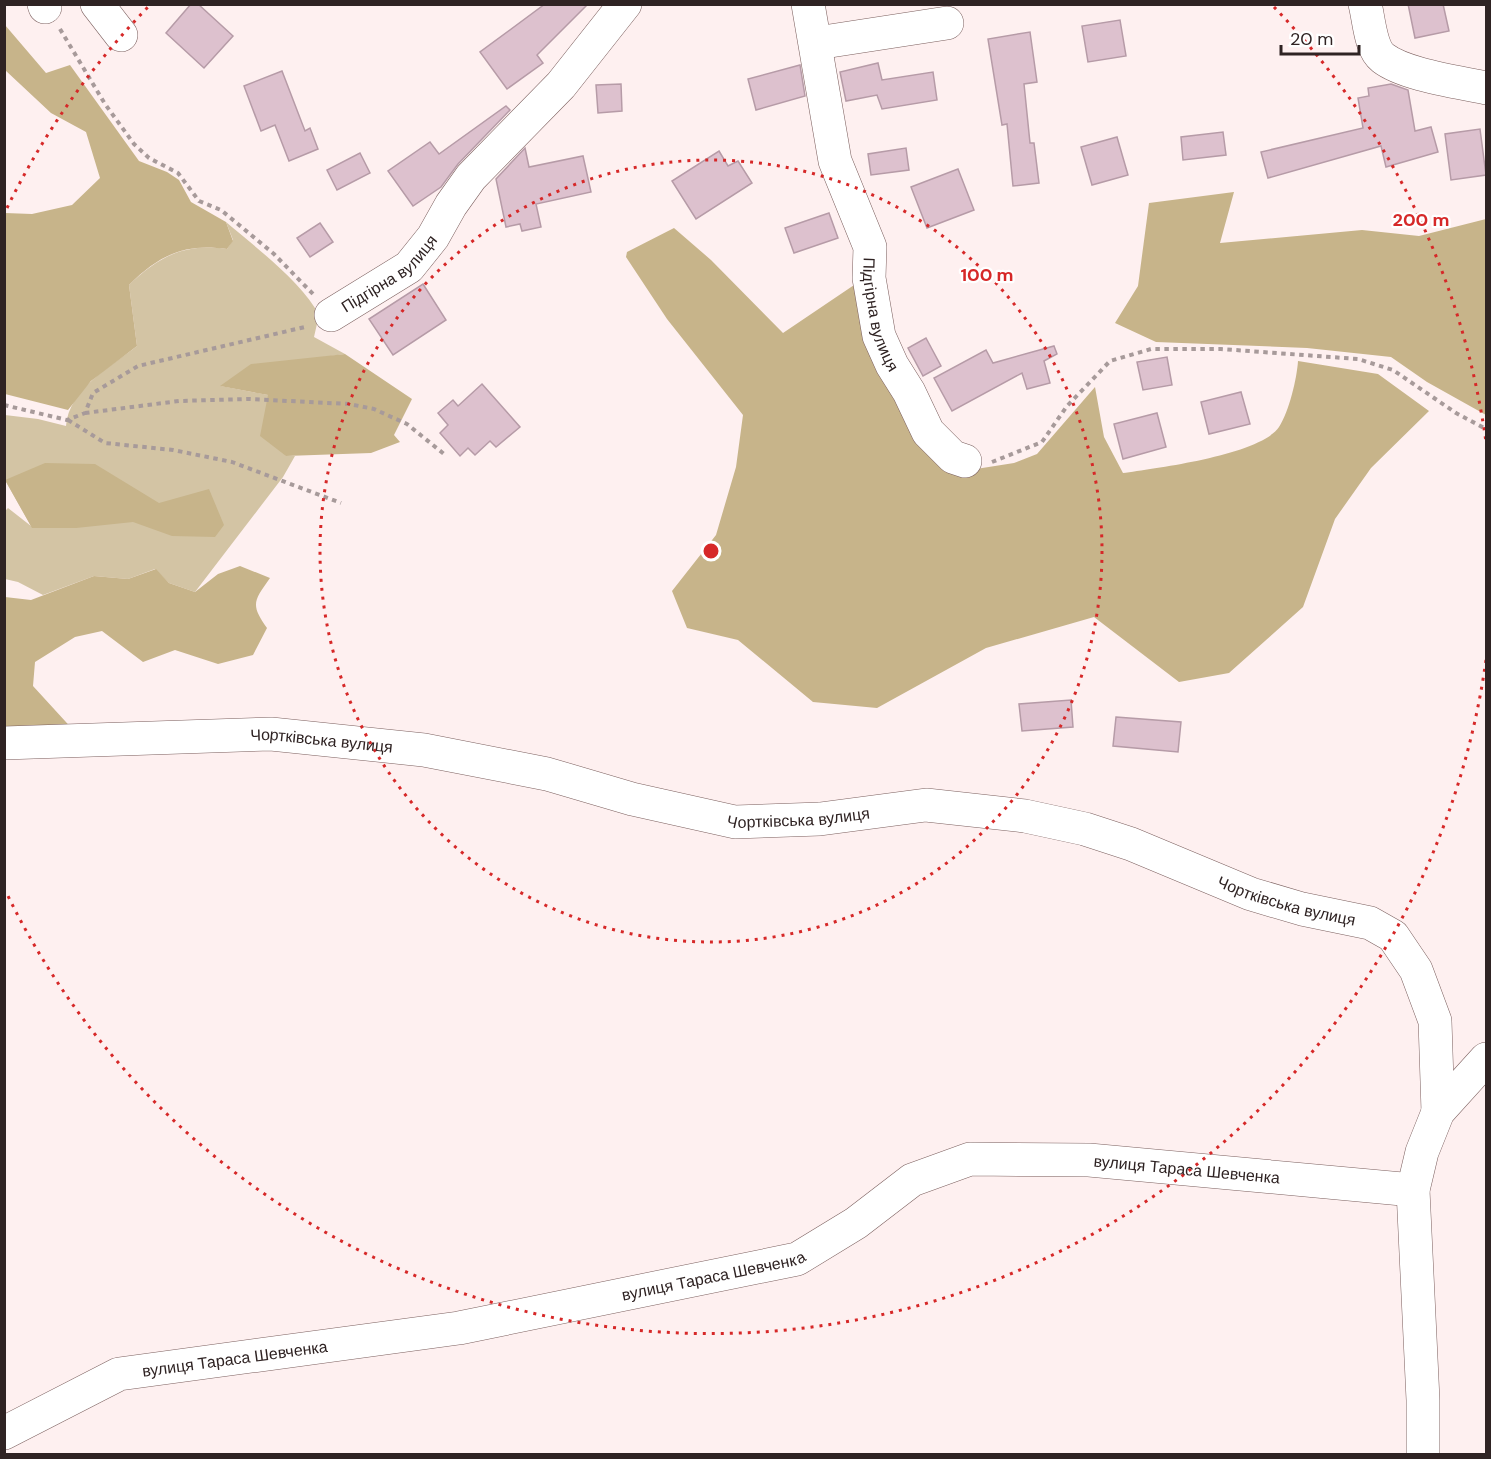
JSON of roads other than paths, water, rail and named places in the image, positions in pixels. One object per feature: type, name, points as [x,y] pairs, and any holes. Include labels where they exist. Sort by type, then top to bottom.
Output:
[{"type":"street","points":[[97,4],[121,35]]},
{"type":"street","name":"Підгірна вулиця","points":[[331,315],[409,267],[433,237],[451,205],[471,177],[561,85],[625,4]]},
{"type":"street","name":"Підгірна вулиця","points":[[808,4],[817,42],[835,161],[870,247],[869,278],[879,336],[928,432],[953,457],[964,461]]},
{"type":"street","points":[[1365,4],[1374,44],[1382,57],[1421,74],[1486,88]]},
{"type":"street","points":[[817,42],[947,23]]},
{"type":"street","name":"Чортківська вулиця","points":[[4,744],[271,734],[424,750],[548,774],[632,799],[735,822],[820,819],[926,805],[1025,816],[1085,829],[1131,844],[1251,894],[1302,909],[1370,923],[1393,936],[1416,970],[1434,1021],[1438,1112]]},
{"type":"street","points":[[1423,1455],[1423,1400],[1413,1190],[1422,1152],[1438,1112],[1486,1059]]},
{"type":"street","name":"вулиця Тараса Шевченка","points":[[4,1433],[119,1374],[459,1328],[797,1259],[856,1223],[912,1180],[970,1159],[1089,1160],[1413,1190]]}]
